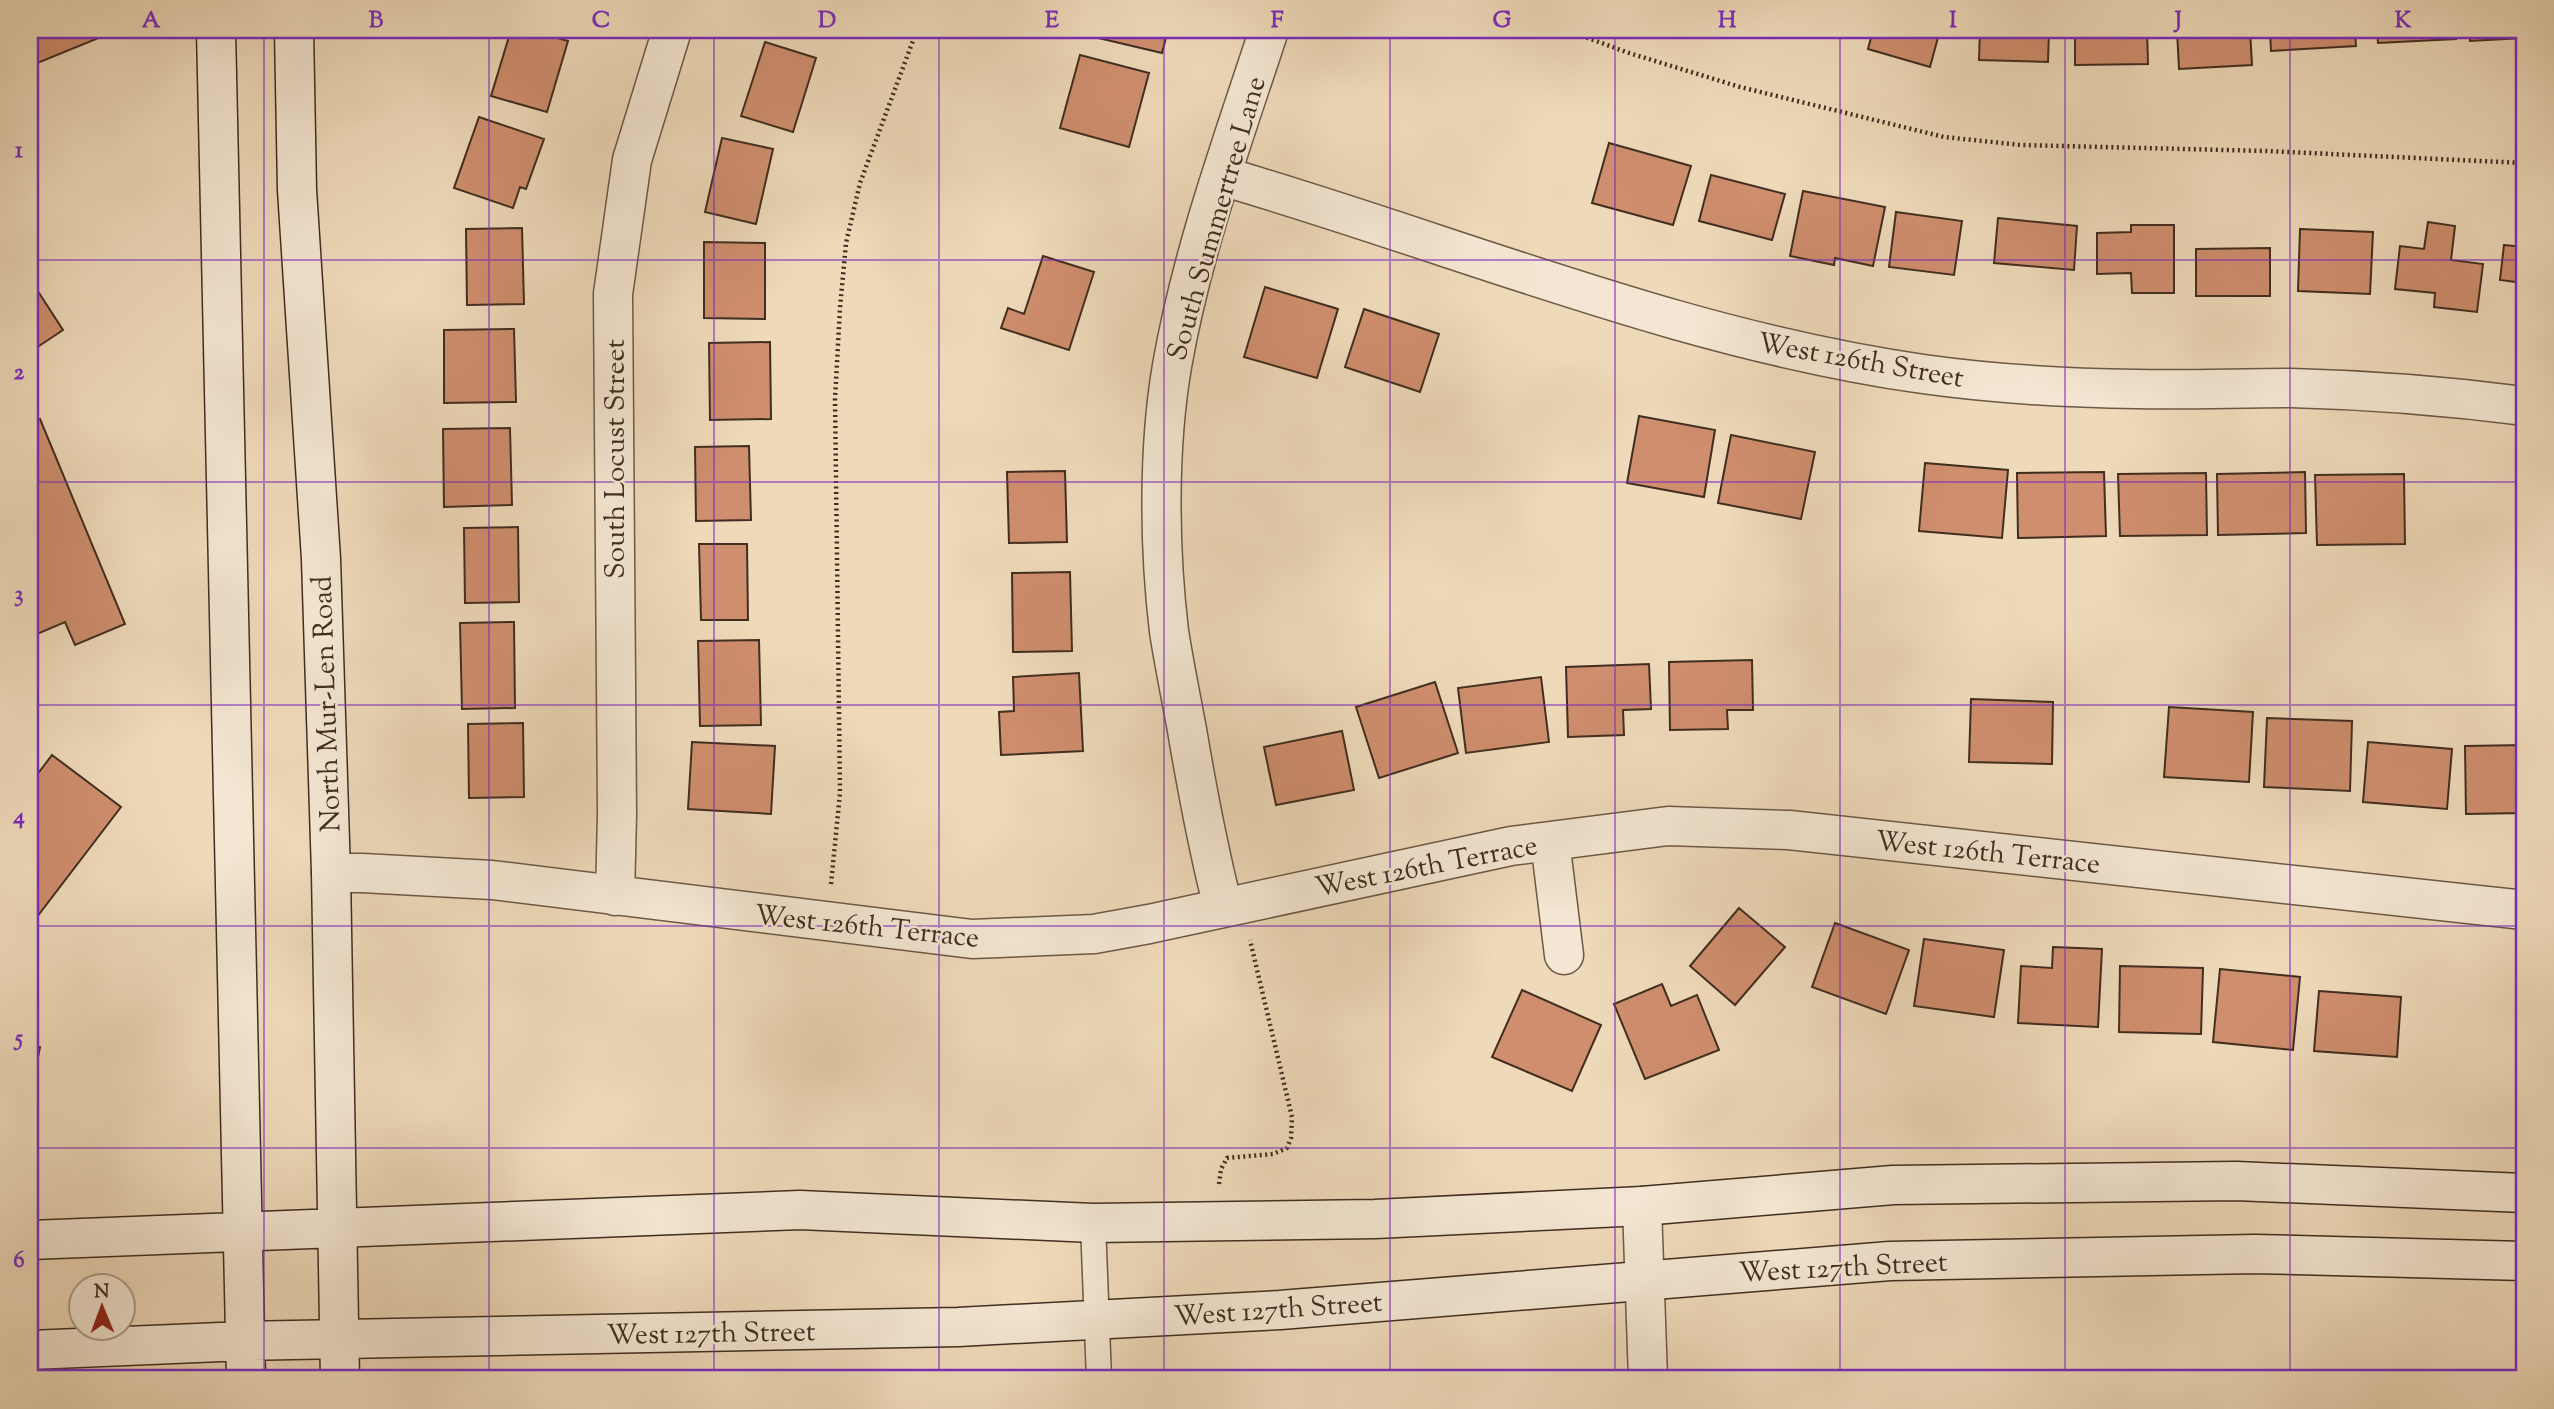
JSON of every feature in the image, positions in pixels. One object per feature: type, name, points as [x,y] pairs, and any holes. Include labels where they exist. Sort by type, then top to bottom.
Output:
[{"type":"main road","points":[[216,30],[246,1379]]},
{"type":"main road","name":"North Mur-Len Road","points":[[294,30],[297,190],[321,559],[331,873],[340,1379]]},
{"type":"main road","name":"South Locust Street","points":[[615,896],[617,814],[613,293],[632,160],[671,30]]},
{"type":"main road","name":"South Summertree Lane","points":[[1223,907],[1169,630],[1161,510],[1164,431],[1172,368],[1185,301],[1269,30]]},
{"type":"main road","name":"West 126th Street","points":[[1222,176],[1632,307],[1758,342],[1922,374],[2015,384],[2136,389],[2292,388],[2452,397],[2524,406]]},
{"type":"main road","name":"West 126th Terrace","points":[[331,873],[492,880],[972,939],[1094,933],[1149,924],[1511,846],[1668,826],[1730,826],[1789,830],[2524,910]]},
{"type":"main road","points":[[1549,841],[1564,955]]},
{"type":"main road","points":[[30,1240],[800,1210],[1093,1223],[1375,1219],[1642,1206],[1893,1185],[2236,1181],[2524,1193]]},
{"type":"main road","points":[[1642,1206],[1648,1379]]},
{"type":"main road","name":"West 127th Street","points":[[30,1350],[245,1341],[958,1327],[1280,1310],[1904,1260],[2255,1254],[2524,1261]]},
{"type":"lane","points":[[1093,1223],[1099,1379]]},
{"type":"path","points":[[830,887],[840,793],[835,399],[845,256],[860,183],[917,30]]},
{"type":"path","points":[[1566,30],[1629,53],[1740,87],[1944,137],[2021,145],[2266,151],[2524,163]]},
{"type":"path","points":[[1218,1188],[1221,1169],[1227,1158],[1273,1154],[1287,1148],[1291,1138],[1292,1117],[1246,924],[1223,907]]},
{"type":"building","points":[[30,30],[104,30],[106,35],[30,66]]},
{"type":"building","points":[[511,30],[529,30],[568,41],[547,112],[491,96]]},
{"type":"building","points":[[1092,30],[1168,30],[1162,53],[1090,36]]},
{"type":"building","points":[[1873,30],[1940,30],[1930,67],[1868,49]]},
{"type":"building","points":[[1980,30],[2049,30],[2048,62],[1979,60]]},
{"type":"building","points":[[2075,30],[2147,30],[2148,64],[2075,65]]},
{"type":"building","points":[[2177,30],[2250,30],[2252,65],[2179,69]]},
{"type":"building","points":[[2270,30],[2355,30],[2356,46],[2271,51]]},
{"type":"building","points":[[2377,30],[2455,30],[2456,39],[2378,43]]},
{"type":"building","points":[[2470,30],[2524,30],[2524,38],[2470,41]]},
{"type":"building","points":[[765,42],[816,58],[793,132],[741,116]]},
{"type":"building","points":[[1080,55],[1149,73],[1129,147],[1060,128]]},
{"type":"building","points":[[479,117],[544,139],[526,189],[520,187],[513,208],[454,188]]},
{"type":"building","points":[[722,138],[773,149],[756,224],[705,212]]},
{"type":"building","points":[[1609,143],[1691,166],[1673,225],[1592,203]]},
{"type":"building","points":[[1711,175],[1785,194],[1772,240],[1699,221]]},
{"type":"building","points":[[1803,191],[1885,207],[1873,266],[1835,258],[1834,265],[1790,256]]},
{"type":"building","points":[[1896,212],[1962,221],[1954,275],[1889,267]]},
{"type":"building","points":[[1998,218],[2077,226],[2074,270],[1994,263]]},
{"type":"building","points":[[2428,222],[2455,226],[2451,260],[2483,264],[2477,312],[2434,307],[2435,293],[2395,289],[2400,246],[2424,249]]},
{"type":"building","points":[[2131,225],[2174,225],[2174,293],[2132,293],[2131,273],[2097,274],[2097,233],[2131,232]]},
{"type":"building","points":[[522,228],[524,304],[467,305],[466,229]]},
{"type":"building","points":[[2300,229],[2373,232],[2370,294],[2298,291]]},
{"type":"building","points":[[704,242],[765,243],[765,319],[704,318]]},
{"type":"building","points":[[2504,245],[2524,247],[2524,283],[2500,280]]},
{"type":"building","points":[[2270,248],[2270,296],[2196,296],[2196,249]]},
{"type":"building","points":[[1043,256],[1094,272],[1069,350],[1001,328],[1008,308],[1024,314]]},
{"type":"building","points":[[30,279],[63,330],[30,352]]},
{"type":"building","points":[[1265,287],[1338,309],[1317,378],[1244,357]]},
{"type":"building","points":[[1364,309],[1439,334],[1420,392],[1345,367]]},
{"type":"building","points":[[514,329],[516,402],[444,403],[444,330]]},
{"type":"building","points":[[770,342],[771,419],[710,420],[709,343]]},
{"type":"building","points":[[1639,416],[1715,430],[1704,497],[1627,483]]},
{"type":"building","points":[[40,419],[125,624],[75,645],[65,622],[30,637],[30,423]]},
{"type":"building","points":[[510,428],[512,505],[444,507],[443,429]]},
{"type":"building","points":[[1731,435],[1815,452],[1801,519],[1718,503]]},
{"type":"building","points":[[749,446],[751,520],[696,521],[695,447]]},
{"type":"building","points":[[1925,463],[2008,470],[2002,538],[1919,531]]},
{"type":"building","points":[[1065,471],[1067,542],[1009,543],[1007,472]]},
{"type":"building","points":[[2104,472],[2106,536],[2018,538],[2017,473]]},
{"type":"building","points":[[2305,472],[2306,533],[2218,535],[2217,474]]},
{"type":"building","points":[[2206,473],[2207,535],[2120,536],[2118,474]]},
{"type":"building","points":[[2404,474],[2405,544],[2317,545],[2315,475]]},
{"type":"building","points":[[518,527],[519,602],[465,603],[464,528]]},
{"type":"building","points":[[699,544],[747,544],[748,620],[701,620]]},
{"type":"building","points":[[1070,572],[1072,651],[1013,652],[1012,573]]},
{"type":"building","points":[[514,622],[515,708],[462,709],[460,623]]},
{"type":"building","points":[[759,640],[761,725],[700,726],[698,641]]},
{"type":"building","points":[[1752,660],[1753,710],[1727,710],[1728,729],[1670,730],[1669,662]]},
{"type":"building","points":[[1649,664],[1651,709],[1623,710],[1624,735],[1568,737],[1566,667]]},
{"type":"building","points":[[1079,673],[1083,751],[1001,755],[999,712],[1014,711],[1013,677]]},
{"type":"building","points":[[1541,677],[1549,742],[1466,753],[1458,688]]},
{"type":"building","points":[[1435,682],[1458,753],[1379,778],[1356,707]]},
{"type":"building","points":[[1971,699],[2053,702],[2052,764],[1969,762]]},
{"type":"building","points":[[2169,707],[2253,712],[2249,782],[2164,777]]},
{"type":"building","points":[[2267,718],[2352,721],[2350,791],[2264,787]]},
{"type":"building","points":[[523,723],[524,797],[469,798],[468,724]]},
{"type":"building","points":[[1342,731],[1354,790],[1276,805],[1264,747]]},
{"type":"building","points":[[692,742],[775,746],[771,814],[688,809]]},
{"type":"building","points":[[2368,742],[2452,749],[2447,809],[2363,802]]},
{"type":"building","points":[[2524,745],[2524,813],[2466,814],[2465,746]]},
{"type":"building","points":[[52,755],[121,807],[30,926],[30,784]]},
{"type":"building","points":[[1739,908],[1785,947],[1735,1005],[1690,966]]},
{"type":"building","points":[[1835,923],[1909,950],[1886,1014],[1812,987]]},
{"type":"building","points":[[1924,939],[2004,950],[1994,1017],[1914,1006]]},
{"type":"building","points":[[2053,947],[2102,949],[2098,1027],[2018,1023],[2021,966],[2052,968]]},
{"type":"building","points":[[2120,966],[2203,968],[2201,1034],[2119,1032]]},
{"type":"building","points":[[2220,969],[2300,977],[2293,1050],[2213,1042]]},
{"type":"building","points":[[1662,984],[1671,1006],[1697,995],[1719,1050],[1645,1079],[1614,1004]]},
{"type":"building","points":[[1522,990],[1601,1025],[1572,1091],[1492,1057]]},
{"type":"building","points":[[2319,991],[2401,997],[2397,1057],[2314,1051]]},
{"type":"building","points":[[30,1045],[40,1047],[30,1098]]}]
